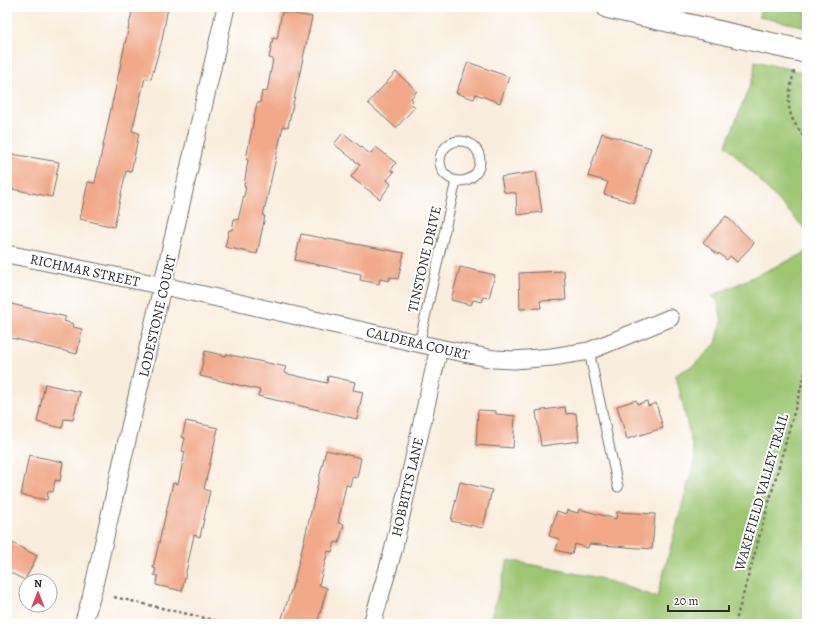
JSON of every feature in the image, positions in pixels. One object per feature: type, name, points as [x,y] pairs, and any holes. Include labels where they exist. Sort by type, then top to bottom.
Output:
[{"type":"main road","points":[[608,7],[801,60]]},
{"type":"street","name":"LODESTONE COURT","points":[[83,624],[91,598],[164,286],[226,7]]},
{"type":"street","name":"RICHMAR STREET","points":[[7,254],[164,286]]},
{"type":"street","name":"CALDERA COURT","points":[[164,286],[475,356],[514,360],[588,352],[670,318]]},
{"type":"street","name":"HOBBITTS LANE","points":[[372,624],[393,551],[439,348]]},
{"type":"lane","points":[[463,141],[470,143],[479,152],[481,165],[478,171],[469,180],[456,181],[444,174],[440,161],[441,154],[450,143],[463,141]]},
{"type":"lane","name":"TINSTONE DRIVE","points":[[419,344],[456,181]]},
{"type":"lane","points":[[588,352],[618,487]]},
{"type":"path","points":[[801,60],[788,108],[790,117],[807,140]]},
{"type":"path","name":"WAKEFIELD VALLEY TRAIL","points":[[735,624],[807,366]]},
{"type":"path","points":[[114,597],[231,624]]},
{"type":"green space","points":[[761,7],[807,7],[807,27],[759,17]]},
{"type":"green space","points":[[755,61],[807,73],[807,231],[726,145],[754,75]]},
{"type":"green space","points":[[807,252],[807,624],[489,624],[508,560],[599,578],[657,597],[695,458],[676,375],[695,364],[716,343],[722,321],[718,302],[712,296]]},
{"type":"building","points":[[133,7],[168,7],[162,40],[151,79],[145,78],[132,131],[139,133],[131,172],[126,171],[114,227],[80,219],[88,182],[95,183]]},
{"type":"building","points":[[282,12],[312,17],[288,127],[283,126],[263,216],[265,216],[257,254],[225,247],[229,230],[232,230],[234,219],[238,220],[246,187],[244,186],[248,160],[246,159],[257,103],[260,103],[262,91],[267,92],[273,59],[269,58],[273,38],[277,39]]},
{"type":"building","points":[[468,62],[509,77],[500,103],[476,94],[474,99],[456,93]]},
{"type":"building","points":[[396,72],[417,91],[411,98],[413,101],[411,103],[415,107],[396,128],[368,103]]},
{"type":"building","points":[[343,133],[370,154],[376,147],[396,163],[391,170],[394,172],[387,180],[391,184],[380,199],[351,177],[360,165],[334,144]]},
{"type":"building","points":[[602,133],[651,148],[634,203],[604,194],[608,182],[588,176]]},
{"type":"building","points":[[12,154],[59,162],[52,197],[7,188]]},
{"type":"building","points":[[536,172],[542,212],[517,215],[516,193],[504,192],[501,177]]},
{"type":"building","points":[[726,216],[754,243],[737,262],[730,256],[727,260],[719,253],[718,255],[703,242]]},
{"type":"building","points":[[301,234],[404,253],[398,279],[390,277],[389,281],[380,279],[379,284],[360,280],[361,274],[295,260]]},
{"type":"building","points":[[460,267],[495,275],[489,298],[483,297],[482,302],[473,300],[471,305],[451,300]]},
{"type":"building","points":[[564,271],[566,300],[540,301],[541,308],[520,309],[519,273]]},
{"type":"building","points":[[7,303],[66,317],[64,321],[74,324],[73,327],[82,329],[77,354],[7,337]]},
{"type":"building","points":[[205,351],[286,367],[284,373],[327,383],[328,376],[355,382],[353,390],[363,392],[357,419],[258,396],[260,390],[200,376]]},
{"type":"building","points":[[45,384],[80,392],[73,420],[64,419],[62,428],[37,422]]},
{"type":"building","points":[[636,400],[638,404],[647,401],[648,406],[656,403],[663,428],[627,439],[617,406]]},
{"type":"building","points":[[565,407],[566,414],[576,413],[579,441],[541,446],[536,411]]},
{"type":"building","points":[[478,410],[496,411],[496,414],[515,416],[513,448],[476,445]]},
{"type":"building","points":[[186,421],[218,428],[204,489],[210,491],[200,537],[194,535],[182,591],[156,585],[158,576],[154,575],[156,569],[153,568],[173,483],[178,484],[185,452],[182,451],[185,438],[182,437]]},
{"type":"building","points":[[326,450],[361,458],[357,478],[352,477],[350,486],[346,485],[338,523],[344,524],[339,543],[335,542],[332,552],[328,551],[319,585],[327,588],[317,624],[280,624],[295,578]]},
{"type":"building","points":[[29,455],[63,462],[60,481],[55,480],[53,492],[48,491],[47,500],[21,495]]},
{"type":"building","points":[[460,482],[492,490],[483,528],[451,521]]},
{"type":"building","points":[[579,509],[616,519],[617,512],[655,514],[652,549],[589,544],[588,548],[575,544],[572,554],[556,550],[559,539],[549,536],[557,511],[566,514],[567,510],[578,513]]},
{"type":"building","points":[[7,540],[37,556],[28,573],[18,573],[18,576],[7,571]]}]
